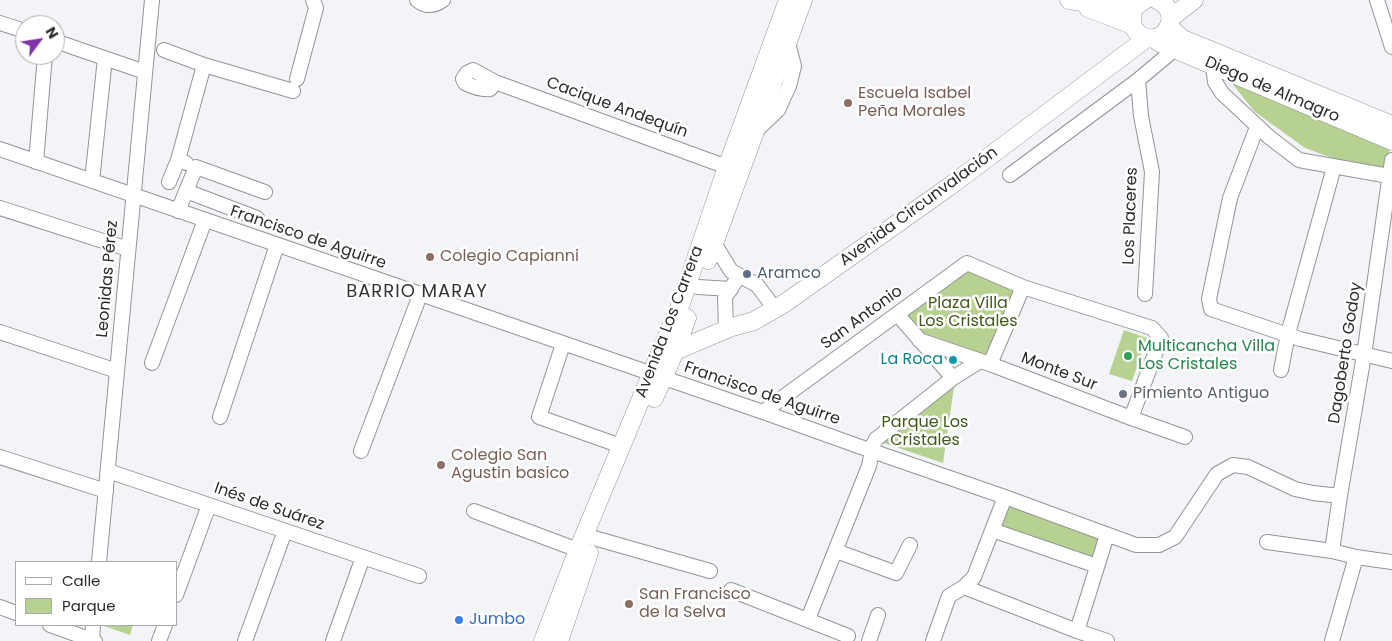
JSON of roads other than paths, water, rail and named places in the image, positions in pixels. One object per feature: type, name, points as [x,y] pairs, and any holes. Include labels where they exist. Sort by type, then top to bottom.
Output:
[{"type":"main road","name":"Avenida Los Carrera","points":[[559,641],[594,538],[657,376],[727,167],[788,0]]},
{"type":"main road","name":"Avenida Los Carrera","points":[[543,641],[621,446],[657,376],[675,351],[803,0]]},
{"type":"main road","points":[[1068,0],[1123,6],[1144,0]]},
{"type":"main road","points":[[1068,0],[1132,25]]},
{"type":"main road","points":[[1144,0],[1136,5],[1131,20],[1138,33],[1150,38]]},
{"type":"main road","points":[[1157,0],[1168,8],[1170,22]]},
{"type":"main road","name":"Avenida Circunvalación","points":[[675,351],[726,330],[754,321],[793,297],[950,186],[1150,38],[1162,35],[1170,22],[1194,0]]},
{"type":"main road","name":"Diego de Almagro","points":[[1170,22],[1183,39],[1193,44],[1392,125]]},
{"type":"main road","name":"Diego de Almagro","points":[[1150,38],[1392,141]]},
{"type":"street","name":"Leonidas Pérez","points":[[99,561],[152,0]]},
{"type":"street","points":[[164,50],[204,65],[295,85],[316,8],[313,0]]},
{"type":"street","points":[[417,0],[428,6],[443,0]]},
{"type":"street","points":[[1376,0],[1392,47]]},
{"type":"street","points":[[0,22],[15,27]]},
{"type":"street","points":[[65,44],[145,72]]},
{"type":"street","points":[[1010,175],[1138,80],[1175,49]]},
{"type":"street","points":[[92,181],[104,58]]},
{"type":"street","points":[[36,162],[44,65]]},
{"type":"street","points":[[169,182],[178,160],[204,65]]},
{"type":"street","points":[[1213,66],[1218,88],[1226,98],[1257,127],[1299,160],[1389,176]]},
{"type":"street","name":"Los Placeres","points":[[1138,80],[1141,116],[1152,172],[1145,294]]},
{"type":"street","name":"Cacique Andequín","points":[[496,82],[727,167]]},
{"type":"street","points":[[1257,127],[1230,198],[1209,299],[1211,309],[1288,334],[1392,361]]},
{"type":"street","name":"Francisco de Aguirre","points":[[0,149],[763,412],[1136,545],[1159,545],[1175,537],[1217,474],[1233,465],[1248,467],[1295,488],[1313,493],[1340,496]]},
{"type":"street","points":[[178,160],[265,192]]},
{"type":"street","name":"Dagoberto Godoy","points":[[1332,551],[1364,355],[1392,160]]},
{"type":"street","points":[[178,211],[196,167]]},
{"type":"street","points":[[1282,370],[1288,334],[1334,167]]},
{"type":"street","points":[[186,191],[257,218]]},
{"type":"street","points":[[0,208],[128,249]]},
{"type":"street","points":[[152,363],[205,220]]},
{"type":"street","points":[[714,243],[731,271],[757,284],[775,309]]},
{"type":"street","points":[[220,416],[277,245]]},
{"type":"street","name":"San Antonio","points":[[763,412],[966,263],[1023,287]]},
{"type":"street","points":[[726,330],[726,297],[739,276]]},
{"type":"street","points":[[698,287],[731,289]]},
{"type":"street","points":[[808,619],[869,466],[876,439],[953,378],[985,362],[1023,287],[1152,328],[1161,338],[1131,418]]},
{"type":"street","points":[[361,451],[420,295]]},
{"type":"street","points":[[897,314],[953,378]]},
{"type":"street","points":[[0,332],[117,371]]},
{"type":"street","name":"Monte Sur","points":[[919,340],[985,362],[1185,437]]},
{"type":"street","points":[[562,344],[539,417],[621,446]]},
{"type":"street","points":[[0,457],[106,491]]},
{"type":"street","name":"Inés de Suárez","points":[[108,471],[419,576]]},
{"type":"street","points":[[933,641],[949,596],[964,587],[978,570],[1005,497]]},
{"type":"street","points":[[178,590],[209,505]]},
{"type":"street","points":[[474,511],[578,550]]},
{"type":"street","points":[[992,530],[1097,566]]},
{"type":"street","points":[[245,641],[285,531]]},
{"type":"street","points":[[1077,631],[1107,536]]},
{"type":"street","points":[[594,538],[710,571]]},
{"type":"street","points":[[1267,542],[1392,562]]},
{"type":"street","points":[[836,551],[896,573],[910,545]]},
{"type":"street","points":[[333,641],[363,557]]},
{"type":"street","points":[[1332,641],[1356,557]]},
{"type":"street","points":[[964,587],[1077,631],[1108,641]]},
{"type":"street","points":[[730,590],[848,636]]},
{"type":"street","points":[[0,607],[15,613]]},
{"type":"street","points":[[869,641],[878,615]]},
{"type":"street","points":[[53,626],[93,641],[93,626]]},
{"type":"street","points":[[160,641],[165,626]]},
{"type":"place","name":"Escuela Isabel Peña Morales","points":[[848,103]]},
{"type":"place","name":"Colegio Capianni","points":[[430,257]]},
{"type":"place","name":"Aramco","points":[[747,274]]},
{"type":"place","name":"Multicancha Villa Los Cristales","points":[[1128,356]]},
{"type":"place","name":"La Roca","points":[[953,360]]},
{"type":"place","name":"Pimiento Antiguo","points":[[1123,394]]},
{"type":"place","name":"Colegio San Agustin basico","points":[[441,465]]},
{"type":"place","name":"San Francisco de la Selva","points":[[629,604]]},
{"type":"place","name":"Jumbo","points":[[459,620]]},
{"type":"district","name":"BARRIO MARAY","points":[[417,292]]},
{"type":"park label","name":"Plaza Villa Los Cristales","points":[[968,313]]},
{"type":"park label","name":"Parque Los Cristales","points":[[925,432]]}]
